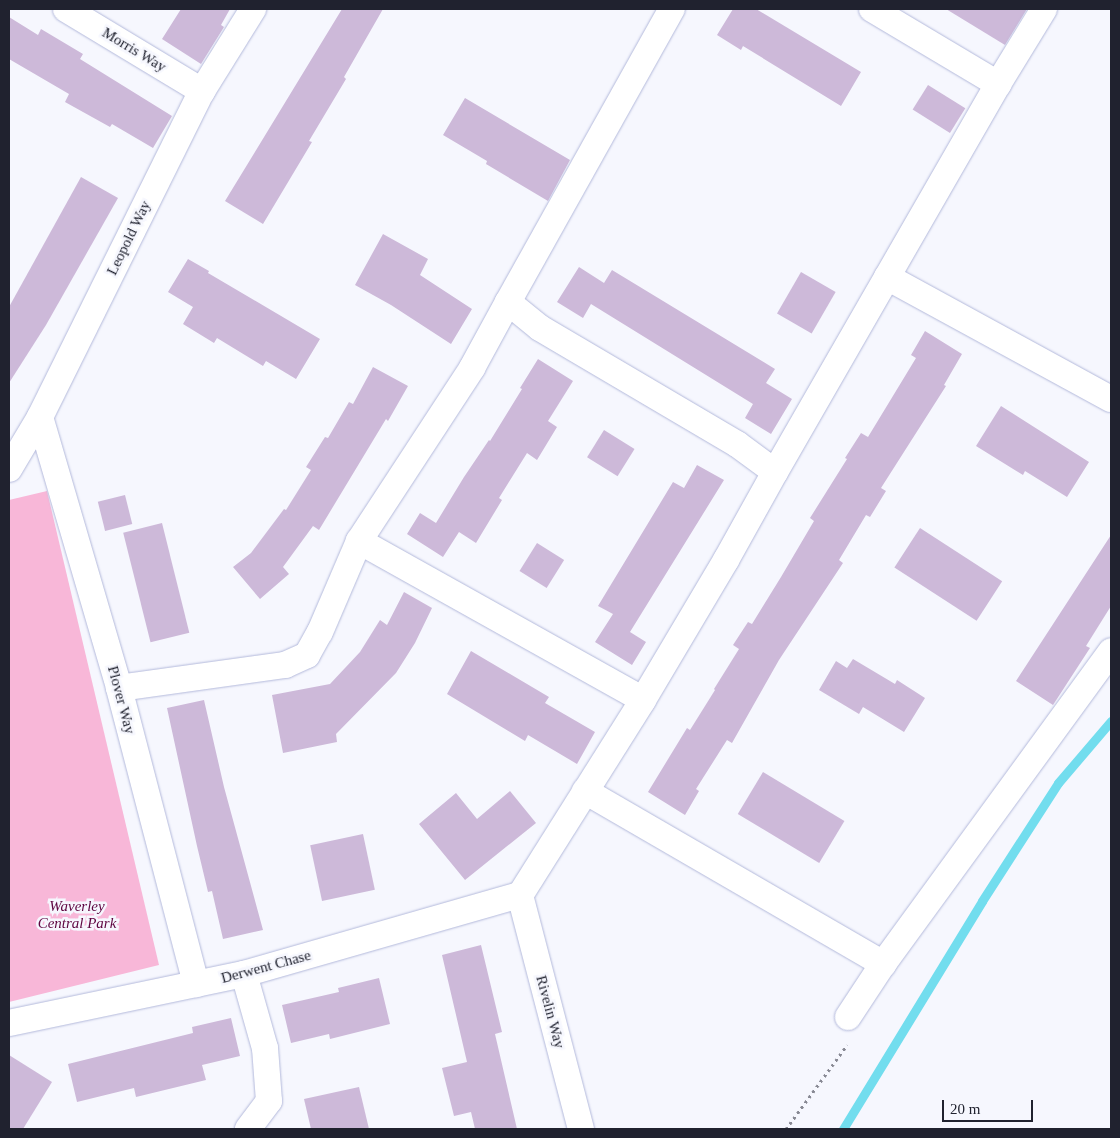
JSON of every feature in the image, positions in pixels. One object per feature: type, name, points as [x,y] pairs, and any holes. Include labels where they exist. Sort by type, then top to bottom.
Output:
[{"type":"street","name":"Morris Way","points":[[66,9],[202,91]]},
{"type":"street","name":"Leopold Way","points":[[9,469],[40,417],[202,91],[253,9]]},
{"type":"street","points":[[119,688],[285,665],[307,655],[320,632],[358,541],[472,368],[672,9]]},
{"type":"street","points":[[872,9],[998,84]]},
{"type":"street","points":[[520,895],[642,700],[726,560],[998,84],[1044,9]]},
{"type":"street","points":[[888,277],[1111,399]]},
{"type":"street","points":[[508,302],[540,328],[737,444],[775,472]]},
{"type":"street","name":"Plover Way","points":[[40,417],[119,688],[196,984]]},
{"type":"street","points":[[358,541],[642,700]]},
{"type":"street","points":[[848,1017],[883,964],[1111,651]]},
{"type":"street","points":[[585,791],[883,964]]},
{"type":"street","name":"Derwent Chase","points":[[9,1023],[244,974],[520,895]]},
{"type":"street","name":"Rivelin Way","points":[[520,895],[581,1129]]},
{"type":"street","points":[[244,974],[265,1048],[269,1101],[248,1129]]},
{"type":"green space","name":"Waverley Central Park","points":[[47,491],[159,965],[9,1002],[9,500]]},
{"type":"building","points":[[181,9],[230,9],[221,25],[224,27],[201,64],[162,39]]},
{"type":"building","points":[[342,9],[383,9],[344,77],[346,79],[309,141],[312,142],[263,224],[225,201]]},
{"type":"building","points":[[733,9],[756,9],[861,72],[841,106],[743,46],[741,50],[717,35]]},
{"type":"building","points":[[946,9],[1027,9],[1005,45]]},
{"type":"building","points":[[9,17],[38,35],[41,29],[83,54],[80,59],[172,116],[153,148],[112,124],[110,127],[65,102],[69,94],[9,59]]},
{"type":"building","points":[[928,85],[965,108],[950,133],[913,110]]},
{"type":"building","points":[[465,98],[570,160],[548,201],[486,164],[487,161],[443,135]]},
{"type":"building","points":[[81,177],[118,198],[46,325],[9,383],[9,307]]},
{"type":"building","points":[[383,234],[428,259],[420,275],[472,309],[451,344],[391,305],[355,285]]},
{"type":"building","points":[[188,259],[209,271],[208,273],[320,339],[296,379],[266,361],[263,366],[217,338],[214,343],[183,324],[193,307],[168,292]]},
{"type":"building","points":[[579,267],[604,283],[612,270],[775,369],[766,383],[792,399],[771,434],[745,418],[753,404],[591,304],[583,318],[557,302]]},
{"type":"building","points":[[801,272],[836,292],[812,334],[777,314]]},
{"type":"building","points":[[925,331],[962,354],[944,385],[946,386],[881,488],[886,491],[870,517],[866,515],[839,560],[843,563],[779,660],[732,743],[727,740],[696,789],[699,791],[685,815],[648,792],[687,728],[690,730],[715,690],[739,649],[733,645],[748,622],[752,624],[781,577],[814,521],[810,518],[847,459],[845,458],[861,433],[868,437],[916,358],[911,355]]},
{"type":"building","points":[[538,359],[573,381],[548,421],[557,427],[537,460],[527,453],[499,498],[502,500],[476,543],[459,532],[443,557],[407,534],[420,513],[436,523],[464,477],[490,441]]},
{"type":"building","points":[[373,367],[408,386],[319,530],[313,526],[283,567],[289,574],[260,599],[233,567],[251,553],[284,509],[286,510],[311,470],[306,467],[325,437],[328,438],[349,402],[353,404]]},
{"type":"building","points":[[1001,406],[1089,462],[1067,497],[1025,471],[1023,475],[976,446]]},
{"type":"building","points":[[604,430],[635,449],[618,476],[587,457]]},
{"type":"building","points":[[697,465],[724,480],[630,632],[646,642],[632,665],[595,642],[613,614],[598,606],[673,482],[684,488]]},
{"type":"building","points":[[125,495],[132,524],[105,531],[98,502]]},
{"type":"building","points":[[162,523],[189,633],[151,642],[123,533]]},
{"type":"building","points":[[920,528],[1002,581],[977,621],[894,567]]},
{"type":"building","points":[[1111,535],[1111,606],[1086,646],[1090,648],[1053,705],[1016,681]]},
{"type":"building","points":[[537,543],[564,560],[547,588],[520,571]]},
{"type":"building","points":[[404,592],[432,608],[415,643],[396,673],[336,734],[337,742],[283,753],[272,695],[330,684],[360,652],[380,620],[387,625]]},
{"type":"building","points":[[471,651],[549,697],[545,703],[595,732],[577,764],[528,735],[525,741],[447,694]]},
{"type":"building","points":[[853,659],[895,684],[897,680],[925,698],[904,732],[863,707],[859,714],[819,690],[836,661],[847,668]]},
{"type":"building","points":[[204,700],[224,787],[263,930],[223,939],[212,891],[208,892],[167,708]]},
{"type":"building","points":[[763,772],[844,821],[819,863],[738,814]]},
{"type":"building","points":[[510,791],[536,823],[465,880],[419,824],[456,793],[477,819]]},
{"type":"building","points":[[363,834],[375,890],[322,901],[310,845]]},
{"type":"building","points":[[481,945],[502,1032],[495,1034],[517,1129],[475,1129],[471,1112],[454,1116],[442,1068],[467,1062],[442,955]]},
{"type":"building","points":[[379,978],[390,1024],[330,1039],[329,1034],[291,1043],[282,1005],[339,992],[338,988]]},
{"type":"building","points":[[231,1018],[240,1056],[202,1065],[206,1080],[136,1097],[134,1088],[77,1102],[68,1064],[193,1033],[192,1027]]},
{"type":"building","points":[[9,1055],[52,1082],[23,1129],[9,1129]]},
{"type":"building","points":[[359,1087],[369,1129],[311,1129],[304,1099]]},
{"type":"waterway","points":[[843,1129],[982,901],[1058,783],[1111,721]]}]
